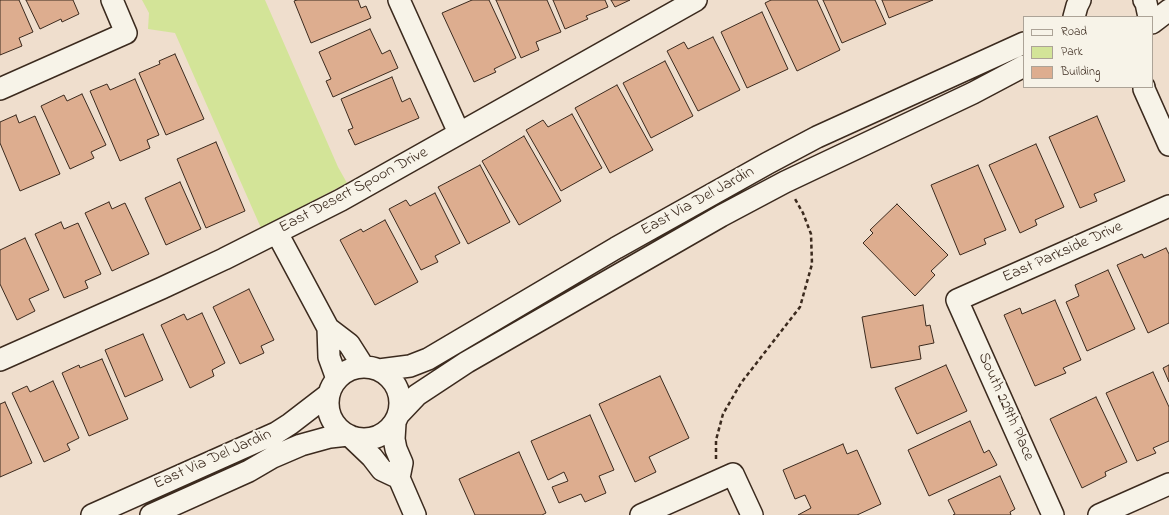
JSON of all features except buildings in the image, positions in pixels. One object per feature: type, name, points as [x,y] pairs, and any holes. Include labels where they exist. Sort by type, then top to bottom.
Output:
[{"type":"street","points":[[0,89],[126,33],[112,0]]},
{"type":"street","points":[[399,0],[459,133]]},
{"type":"street","name":"East Desert Spoon Drive","points":[[0,360],[162,288],[277,233],[340,200],[696,0]]},
{"type":"street","points":[[1144,0],[1149,16]]},
{"type":"street","points":[[1153,22],[1169,10]]},
{"type":"street","name":"East Via Del Jardin","points":[[371,368],[410,366],[428,359],[596,260],[768,163],[817,138],[1023,43]]},
{"type":"street","name":"East Via Del Jardin","points":[[397,418],[417,395],[467,362],[721,216],[785,182],[1023,67]]},
{"type":"street","points":[[1143,88],[1169,145]]},
{"type":"street","name":"East Parkside Drive","points":[[957,300],[1169,206]]},
{"type":"street","points":[[277,233],[328,328],[349,344],[371,368],[388,376],[395,383],[401,404],[394,439],[396,449],[402,462],[399,478],[415,515]]},
{"type":"street","name":"South 229th Place","points":[[957,300],[1053,515]]},
{"type":"street","points":[[328,328],[329,357],[333,387]]},
{"type":"street","points":[[371,368],[354,368],[344,372],[333,387],[328,404],[329,414],[340,430],[349,436],[372,457],[382,470],[399,478]]},
{"type":"street","name":"East Via Del Jardin","points":[[92,515],[276,433],[290,424],[333,387]]},
{"type":"street","points":[[349,436],[359,439],[374,437],[388,430],[397,418]]},
{"type":"street","name":"East Via Del Jardin","points":[[151,515],[249,471],[273,457],[301,445],[330,437],[349,436]]},
{"type":"street","points":[[641,515],[726,477],[752,515]]},
{"type":"street","points":[[1099,515],[1169,484]]},
{"type":"path","points":[[726,477],[716,456],[716,440],[723,414],[741,383],[800,307],[812,264],[811,234],[803,213],[785,182]]},
{"type":"green space","points":[[142,0],[265,0],[338,167],[347,183],[261,228],[175,33],[148,29],[149,13]]}]
